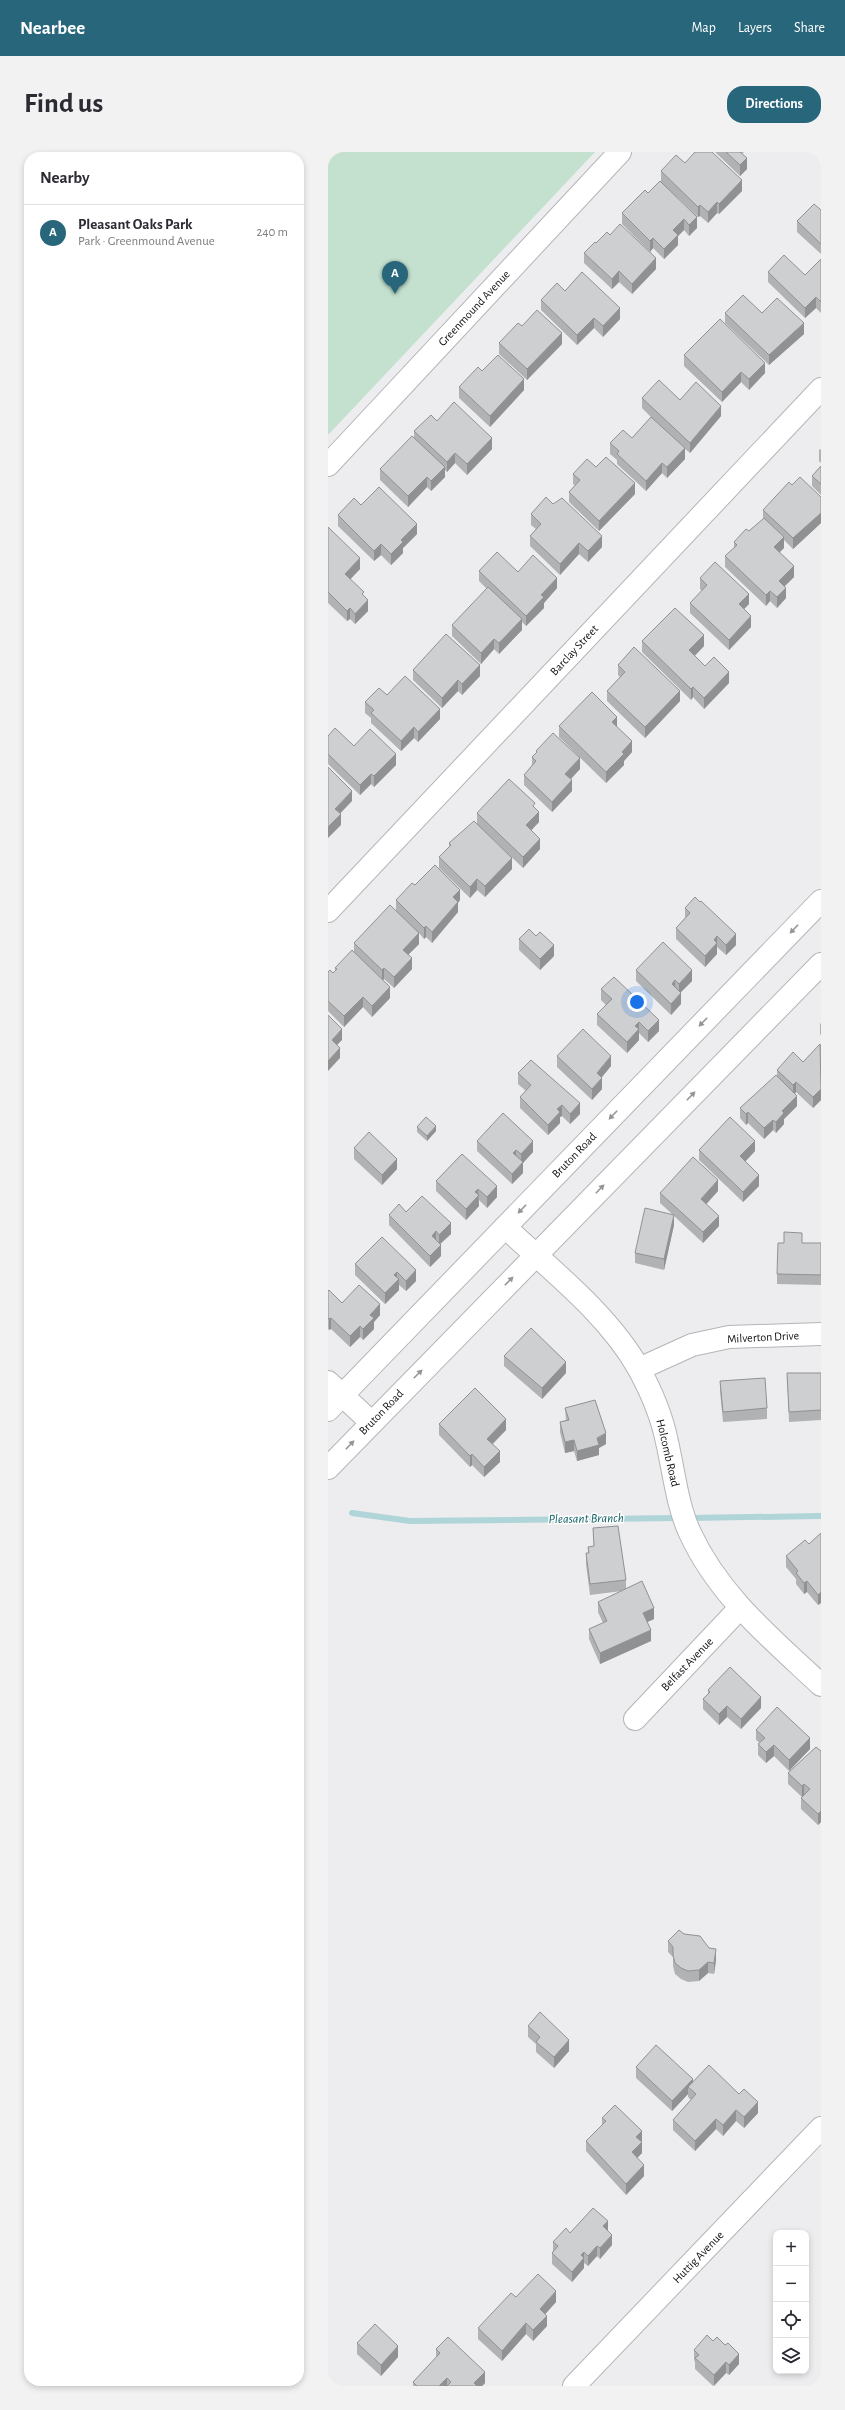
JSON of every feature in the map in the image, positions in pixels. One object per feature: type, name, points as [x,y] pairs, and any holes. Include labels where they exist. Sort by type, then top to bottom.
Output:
[{"type":"street","name":"Greenmound Avenue","points":[[328,465],[620,152]]},
{"type":"street","name":"Barclay Street","points":[[328,911],[821,389]]},
{"type":"street","name":"Bruton Road","points":[[333,1396],[505,1227],[821,901]]},
{"type":"street","name":"Bruton Road","points":[[328,1468],[371,1422],[821,964]]},
{"type":"street","name":"Holcomb Road","points":[[505,1227],[613,1329],[639,1369],[658,1413],[679,1500],[689,1532],[713,1573],[740,1609],[821,1685]]},
{"type":"street","name":"Milverton Drive","points":[[639,1369],[692,1345],[729,1337],[821,1334]]},
{"type":"street","points":[[333,1396],[371,1422]]},
{"type":"street","name":"Belfast Avenue","points":[[635,1719],[740,1609]]},
{"type":"street","name":"Huttig Avenue","points":[[574,2386],[821,2128]]},
{"type":"green space","points":[[328,152],[595,152],[328,435]]},
{"type":"building","points":[[695,152],[712,152],[742,180],[719,204],[717,202],[708,212],[700,205],[698,207],[661,171],[676,155],[685,163]]},
{"type":"building","points":[[726,152],[740,152],[747,158],[740,165]]},
{"type":"building","points":[[660,181],[697,217],[689,225],[684,219],[673,230],[678,235],[664,249],[653,238],[650,241],[622,213],[645,190],[648,193]]},
{"type":"building","points":[[814,204],[821,210],[821,244],[797,221]]},
{"type":"building","points":[[620,224],[656,258],[632,284],[619,271],[612,279],[584,253],[607,232],[610,235]]},
{"type":"building","points":[[784,255],[805,275],[821,259],[821,302],[816,297],[805,308],[768,272]]},
{"type":"building","points":[[582,272],[620,308],[603,326],[594,318],[577,335],[541,300],[557,283],[565,291]]},
{"type":"building","points":[[743,295],[762,313],[777,298],[804,323],[769,355],[725,313]]},
{"type":"building","points":[[537,310],[562,333],[527,369],[499,343],[518,323],[522,326]]},
{"type":"building","points":[[720,319],[765,363],[749,379],[741,372],[722,392],[684,355]]},
{"type":"building","points":[[498,355],[524,379],[490,416],[459,387],[478,367],[482,371]]},
{"type":"building","points":[[659,380],[680,400],[696,382],[721,406],[690,443],[642,398]]},
{"type":"building","points":[[454,402],[492,438],[467,464],[455,453],[447,462],[414,431],[431,415],[437,421]]},
{"type":"building","points":[[651,417],[685,448],[667,467],[662,463],[646,481],[617,454],[619,451],[610,443],[623,430],[632,438]]},
{"type":"building","points":[[412,436],[445,467],[431,481],[427,477],[408,496],[380,469]]},
{"type":"building","points":[[606,457],[635,483],[599,521],[569,492],[580,480],[573,474],[587,459],[596,467]]},
{"type":"building","points":[[821,466],[821,484],[812,476]]},
{"type":"building","points":[[800,477],[821,497],[821,513],[793,538],[763,510],[789,482],[792,485]]},
{"type":"building","points":[[379,487],[417,524],[401,540],[403,542],[391,554],[381,544],[374,551],[338,515],[354,498],[361,505]]},
{"type":"building","points":[[546,497],[553,504],[562,498],[602,536],[588,551],[579,543],[560,564],[530,536],[541,524],[531,514]]},
{"type":"building","points":[[764,518],[784,537],[774,547],[794,566],[779,581],[786,588],[777,597],[770,591],[766,595],[725,556],[737,545],[734,542],[746,529],[749,531]]},
{"type":"building","points":[[328,527],[360,558],[345,574],[364,592],[362,594],[368,600],[355,614],[350,608],[347,611],[328,592]]},
{"type":"building","points":[[497,552],[518,572],[533,555],[557,578],[541,595],[544,597],[526,616],[479,571]]},
{"type":"building","points":[[715,562],[749,594],[739,604],[751,616],[729,640],[690,603],[707,585],[700,578]]},
{"type":"building","points":[[488,587],[522,619],[499,643],[494,639],[481,653],[452,625]]},
{"type":"building","points":[[675,608],[704,635],[689,650],[705,666],[714,657],[729,672],[704,698],[693,687],[691,689],[642,641]]},
{"type":"building","points":[[446,634],[480,665],[462,684],[458,680],[442,698],[413,670]]},
{"type":"building","points":[[634,647],[680,691],[645,727],[607,691],[625,672],[618,665]]},
{"type":"building","points":[[405,676],[440,709],[418,732],[414,727],[401,741],[371,713],[374,710],[365,702],[379,688],[387,695]]},
{"type":"building","points":[[592,692],[617,717],[612,722],[632,741],[622,752],[624,754],[606,772],[559,726]]},
{"type":"building","points":[[335,728],[354,746],[370,729],[396,754],[374,776],[371,774],[360,785],[328,754],[328,736]]},
{"type":"building","points":[[553,733],[580,758],[565,774],[572,780],[552,802],[524,775],[536,761],[532,757],[537,752],[536,751]]},
{"type":"building","points":[[328,767],[352,791],[335,809],[341,814],[328,827]]},
{"type":"building","points":[[509,779],[535,803],[533,806],[539,812],[526,825],[540,839],[523,857],[477,813]]},
{"type":"building","points":[[474,821],[512,858],[485,886],[477,879],[470,887],[439,857],[451,845],[449,843]]},
{"type":"building","points":[[435,865],[460,890],[453,897],[458,902],[432,932],[426,926],[424,928],[396,900],[412,883],[415,885]]},
{"type":"building","points":[[695,897],[736,934],[726,945],[717,936],[714,940],[717,943],[705,956],[676,928],[690,913],[685,908]]},
{"type":"building","points":[[390,905],[419,933],[403,950],[412,958],[394,977],[384,968],[382,970],[354,943]]},
{"type":"building","points":[[529,929],[536,936],[540,932],[554,945],[540,959],[519,939]]},
{"type":"building","points":[[663,942],[692,970],[679,984],[675,980],[672,984],[681,993],[671,1004],[636,970]]},
{"type":"building","points":[[352,950],[390,987],[372,1006],[363,997],[344,1016],[328,1001],[328,972],[330,970],[333,973],[337,969],[335,968]]},
{"type":"building","points":[[614,977],[659,1020],[648,1031],[639,1022],[635,1026],[639,1029],[627,1042],[597,1014],[612,999],[601,989]]},
{"type":"building","points":[[328,1015],[342,1029],[332,1040],[340,1048],[328,1061]]},
{"type":"building","points":[[583,1029],[611,1056],[597,1073],[602,1078],[592,1089],[557,1056]]},
{"type":"building","points":[[820,1044],[821,1089],[813,1097],[796,1082],[793,1085],[777,1070],[793,1052],[803,1062]]},
{"type":"building","points":[[531,1060],[580,1103],[570,1114],[562,1105],[557,1109],[560,1112],[548,1125],[520,1097],[531,1085],[518,1073]]},
{"type":"building","points":[[776,1075],[797,1096],[782,1111],[784,1113],[776,1122],[773,1120],[764,1128],[748,1112],[746,1114],[740,1108]]},
{"type":"building","points":[[503,1113],[533,1141],[521,1154],[516,1150],[513,1153],[523,1162],[512,1174],[477,1141]]},
{"type":"building","points":[[426,1117],[436,1126],[427,1136],[417,1127]]},
{"type":"building","points":[[730,1117],[755,1141],[740,1156],[759,1175],[743,1192],[699,1150]]},
{"type":"building","points":[[369,1132],[397,1159],[382,1175],[354,1148]]},
{"type":"building","points":[[462,1154],[497,1186],[487,1197],[478,1189],[475,1192],[479,1195],[466,1209],[436,1181]]},
{"type":"building","points":[[693,1157],[718,1180],[701,1199],[719,1216],[703,1232],[660,1193]]},
{"type":"building","points":[[422,1196],[451,1223],[439,1235],[436,1231],[432,1236],[441,1245],[430,1256],[389,1215],[399,1204],[406,1212]]},
{"type":"building","points":[[645,1208],[674,1215],[664,1259],[635,1253]]},
{"type":"building","points":[[784,1232],[802,1233],[802,1243],[821,1243],[821,1275],[777,1274],[778,1243],[784,1243]]},
{"type":"building","points":[[382,1237],[416,1270],[406,1281],[397,1272],[394,1275],[399,1279],[385,1293],[355,1264]]},
{"type":"building","points":[[359,1285],[380,1304],[370,1315],[374,1318],[363,1329],[360,1326],[350,1336],[331,1318],[328,1318],[328,1291],[329,1290],[342,1303]]},
{"type":"building","points":[[531,1328],[566,1362],[542,1388],[504,1356]]},
{"type":"building","points":[[787,1373],[821,1373],[821,1410],[789,1412]]},
{"type":"building","points":[[765,1378],[767,1408],[723,1412],[720,1381]]},
{"type":"building","points":[[475,1388],[506,1419],[487,1439],[500,1451],[484,1467],[472,1454],[470,1456],[439,1424]]},
{"type":"building","points":[[595,1400],[606,1433],[597,1438],[599,1445],[577,1451],[574,1440],[565,1442],[560,1422],[569,1420],[565,1408]]},
{"type":"building","points":[[618,1526],[626,1580],[590,1584],[586,1553],[589,1553],[588,1547],[594,1546],[593,1528]]},
{"type":"building","points":[[821,1533],[821,1592],[818,1595],[807,1581],[804,1583],[796,1573],[798,1571],[786,1556],[805,1540],[809,1544]]},
{"type":"building","points":[[642,1581],[654,1608],[643,1613],[651,1630],[600,1653],[589,1629],[607,1621],[598,1602]]},
{"type":"building","points":[[730,1667],[761,1697],[741,1719],[727,1706],[719,1714],[703,1699],[710,1692],[708,1690]]},
{"type":"building","points":[[777,1707],[810,1738],[789,1760],[774,1745],[766,1752],[758,1744],[765,1738],[756,1730]]},
{"type":"building","points":[[816,1747],[821,1751],[821,1811],[818,1814],[801,1798],[810,1789],[804,1784],[802,1786],[788,1773]]},
{"type":"building","points":[[679,1930],[684,1934],[700,1936],[709,1948],[716,1949],[714,1963],[708,1962],[699,1970],[688,1971],[675,1963],[673,1947],[668,1941]]},
{"type":"building","points":[[540,2012],[569,2040],[554,2057],[536,2042],[540,2037],[528,2026]]},
{"type":"building","points":[[656,2045],[693,2079],[672,2101],[636,2067]]},
{"type":"building","points":[[709,2065],[739,2094],[744,2089],[758,2102],[744,2117],[736,2110],[723,2125],[716,2119],[695,2141],[673,2120],[696,2094],[688,2087]]},
{"type":"building","points":[[615,2105],[642,2131],[636,2137],[642,2142],[632,2152],[644,2165],[626,2184],[586,2141],[606,2121],[602,2118]]},
{"type":"building","points":[[593,2208],[608,2221],[603,2226],[612,2235],[600,2248],[597,2246],[588,2256],[584,2252],[581,2255],[584,2258],[572,2272],[552,2253],[558,2246],[553,2242],[566,2228],[570,2233]]},
{"type":"building","points":[[538,2274],[556,2291],[540,2309],[547,2316],[533,2330],[526,2323],[502,2351],[478,2328],[511,2293],[516,2297]]},
{"type":"building","points":[[375,2324],[398,2346],[381,2365],[357,2343]]},
{"type":"building","points":[[707,2335],[713,2341],[717,2337],[725,2345],[728,2343],[739,2354],[729,2365],[726,2362],[714,2375],[695,2358],[699,2355],[694,2350]]},
{"type":"building","points":[[448,2337],[485,2372],[474,2383],[477,2386],[447,2386],[451,2382],[447,2378],[439,2386],[417,2386],[413,2382],[440,2353],[436,2349]]},
{"type":"waterway","name":"Pleasant Branch","points":[[352,1513],[410,1521],[680,1518]]},
{"type":"waterway","name":"Pleasant Branch","points":[[689,1518],[821,1516]]},
{"type":"place","name":"Pleasant Oaks Park","points":[[395,294]]}]
